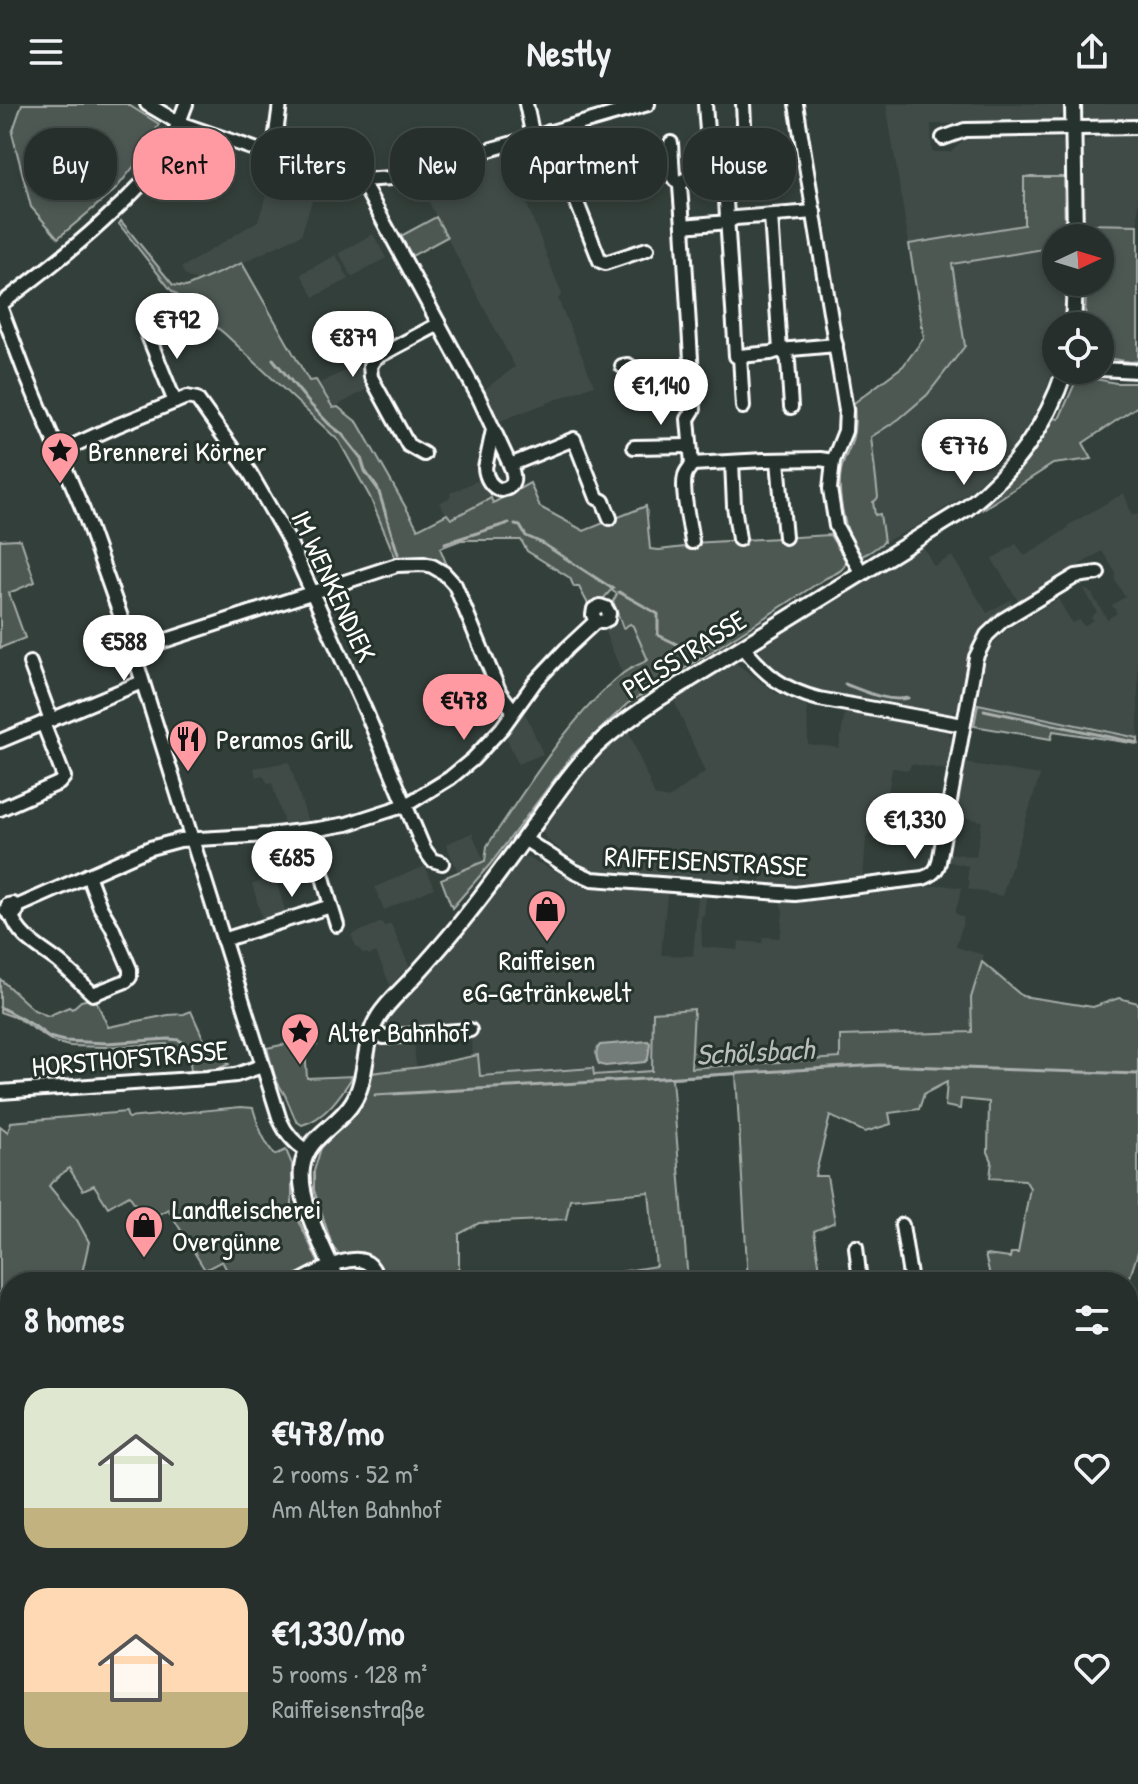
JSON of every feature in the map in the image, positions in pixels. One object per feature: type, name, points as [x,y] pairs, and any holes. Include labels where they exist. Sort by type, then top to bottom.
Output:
[{"type":"main road","points":[[1073,104],[1075,224]]},
{"type":"main road","name":"PELSSTRASSE","points":[[307,1151],[312,1142],[354,1101],[363,1079],[371,1032],[389,1002],[466,917],[565,782],[594,748],[658,699],[967,508],[1001,479],[1025,450],[1044,420],[1060,384]]},
{"type":"main road","points":[[307,1151],[302,1167],[302,1189],[334,1272]]},
{"type":"street","points":[[147,104],[179,123],[251,148]]},
{"type":"street","points":[[186,104],[162,156],[141,184],[93,232],[0,305],[87,521],[133,651],[274,1104],[284,1129],[294,1142],[307,1151]]},
{"type":"street","points":[[277,128],[280,104]]},
{"type":"street","points":[[526,104],[531,128]]},
{"type":"street","points":[[597,104],[602,117]]},
{"type":"street","points":[[563,128],[648,104]]},
{"type":"street","points":[[705,104],[709,128]]},
{"type":"street","points":[[743,104],[744,128]]},
{"type":"street","points":[[796,104],[847,415],[845,431],[833,461],[830,489],[836,526],[862,574]]},
{"type":"street","points":[[943,138],[965,130],[1138,127]]},
{"type":"street","points":[[671,143],[673,177],[682,183],[694,409],[688,419],[692,464],[685,476],[692,542]]},
{"type":"street","points":[[374,179],[392,178],[501,146]]},
{"type":"street","points":[[372,200],[478,396],[510,465],[514,480],[512,485],[501,490],[492,485],[485,468],[493,430]]},
{"type":"street","points":[[575,200],[600,261],[605,263],[647,249]]},
{"type":"street","points":[[723,200],[728,222],[736,356],[836,345]]},
{"type":"street","points":[[683,226],[728,222],[735,218],[814,212]]},
{"type":"street","points":[[771,216],[780,350],[788,361],[791,407]]},
{"type":"street","points":[[424,454],[408,445],[371,377],[370,366],[375,358],[439,324]]},
{"type":"street","points":[[59,452],[175,402],[147,333]]},
{"type":"street","points":[[740,356],[743,407]]},
{"type":"street","points":[[622,366],[628,365],[637,371],[691,368]]},
{"type":"street","points":[[1114,370],[1138,371]]},
{"type":"street","name":"IM WENKENDIEK","points":[[175,402],[187,397],[197,399],[263,494],[288,539],[424,849],[432,860],[442,863]]},
{"type":"street","points":[[510,465],[574,439],[597,498],[603,501],[610,518]]},
{"type":"street","points":[[634,447],[690,446]]},
{"type":"street","points":[[778,461],[785,537]]},
{"type":"street","points":[[692,464],[833,461]]},
{"type":"street","points":[[732,462],[739,539]]},
{"type":"street","points":[[133,651],[397,565],[424,564],[439,569],[455,585],[500,693],[513,710]]},
{"type":"street","name":"RAIFFEISENSTRASSE","points":[[524,839],[592,879],[795,894],[923,878],[939,865],[976,657],[987,635],[1003,620],[1076,576],[1098,573]]},
{"type":"street","points":[[88,875],[130,969],[126,981],[93,994],[15,926],[14,911],[88,875],[150,848],[191,838],[255,835],[347,824],[406,805],[450,778],[473,759],[502,728],[535,682],[596,621]]},
{"type":"street","points":[[743,647],[771,677],[806,696],[963,725]]},
{"type":"street","points":[[0,809],[59,783],[64,777],[30,663]]},
{"type":"street","points":[[0,741],[142,682]]},
{"type":"street","points":[[310,830],[337,925]]},
{"type":"street","points":[[223,940],[331,906]]},
{"type":"street","points":[[371,1032],[384,1037],[470,1030]]},
{"type":"street","name":"HORSTHOFSTRASSE","points":[[0,1092],[207,1078],[236,1075],[262,1066]]},
{"type":"street","points":[[902,1225],[909,1272]]},
{"type":"street","points":[[856,1247],[859,1272]]},
{"type":"street","points":[[321,1272],[350,1259],[361,1260],[374,1272]]},
{"type":"shaded area","points":[[22,104],[127,104],[159,124],[157,128],[133,128],[133,167],[117,187],[117,128],[24,128],[24,180],[12,133]]},
{"type":"shaded area","points":[[886,104],[1063,104],[1063,114],[1055,122],[931,124],[932,152],[951,152],[965,139],[1061,139],[1064,177],[1024,178],[1025,225],[909,244]]},
{"type":"shaded area","points":[[1083,104],[1138,104],[1138,121],[1089,121],[1083,114]]},
{"type":"shaded area","points":[[1138,136],[1138,225],[1084,224],[1084,148],[1086,141],[1095,137]]},
{"type":"shaded area","points":[[501,154],[501,200],[525,200],[562,295],[558,299],[594,385],[500,421],[485,389],[515,367],[428,200],[485,200],[485,158]]},
{"type":"shaded area","points":[[1024,177],[1064,177],[1065,224],[1042,224],[1042,249],[952,264],[965,346],[927,395],[871,437],[878,497],[873,502],[875,515],[880,514],[884,542],[862,556],[851,538],[844,516],[841,471],[853,436],[854,403],[903,366],[924,338],[909,244],[1024,225]]},
{"type":"shaded area","points":[[29,200],[103,200],[58,238],[31,207]]},
{"type":"shaded area","points":[[265,200],[312,200],[301,235],[200,283],[186,276],[181,268],[258,221]]},
{"type":"shaded area","points":[[436,217],[447,237],[412,256],[401,236]]},
{"type":"shaded area","points":[[121,221],[173,285],[186,287],[242,263],[309,381],[316,380],[333,408],[338,407],[358,423],[418,529],[447,514],[451,519],[491,498],[493,503],[530,483],[540,507],[584,531],[646,506],[650,549],[693,546],[693,543],[830,535],[846,561],[844,567],[627,704],[572,756],[492,862],[452,908],[441,879],[485,861],[487,846],[583,712],[621,675],[648,660],[633,626],[630,624],[623,628],[613,601],[617,594],[611,590],[604,598],[588,604],[570,578],[527,551],[521,540],[461,540],[440,548],[445,566],[421,558],[397,562],[370,497],[339,441],[225,334],[171,290],[119,224]]},
{"type":"shaded area","points":[[1114,225],[1138,225],[1138,361],[1114,359],[1114,312],[1085,312],[1086,296],[1114,296]]},
{"type":"shaded area","points":[[373,234],[386,258],[352,277],[339,253]]},
{"type":"shaded area","points":[[1042,249],[1042,296],[1065,296],[1064,312],[1042,312],[1042,384],[1048,384],[1031,420],[995,468],[967,494],[915,527],[884,542],[880,515],[875,515],[873,501],[878,497],[871,437],[911,409],[952,264]]},
{"type":"shaded area","points":[[336,255],[349,279],[314,297],[301,274]]},
{"type":"shaded area","points":[[355,366],[360,367],[371,387],[333,408],[320,383]]},
{"type":"shaded area","points":[[1138,383],[1138,406],[1083,443],[1092,459],[1053,464],[983,509],[985,503],[1017,472],[1054,418],[1059,419],[1075,384]]},
{"type":"shaded area","points":[[481,479],[491,498],[450,519],[439,503],[451,497],[450,493]]},
{"type":"shaded area","points":[[1124,493],[1132,516],[1138,514],[1138,738],[978,704],[990,649],[1009,628],[1058,599],[1072,623],[1079,620],[1084,626],[1093,620],[1091,617],[1097,612],[1083,587],[1092,594],[1107,619],[1117,613],[1112,605],[1125,597],[1115,580],[1116,573],[1102,551],[1019,602],[992,559],[1016,544],[1025,556],[1067,526]]},
{"type":"shaded area","points":[[0,540],[21,540],[35,582],[9,593],[25,638],[0,648]]},
{"type":"shaded area","points":[[922,545],[934,566],[952,556],[987,613],[1010,600],[1013,606],[986,624],[977,636],[970,653],[959,706],[954,712],[906,709],[810,692],[792,683],[766,662],[761,654],[764,642]]},
{"type":"shaded area","points":[[621,622],[623,627],[633,626],[649,660],[622,673],[604,630]]},
{"type":"shaded area","points":[[730,664],[737,664],[776,693],[807,706],[808,744],[839,748],[845,712],[947,731],[953,741],[948,770],[911,764],[909,770],[892,768],[887,799],[943,798],[938,826],[902,824],[901,834],[869,834],[866,837],[863,878],[792,886],[760,884],[762,853],[744,852],[741,882],[596,871],[583,866],[547,840],[542,831],[545,821],[583,769],[627,727],[655,796],[668,799],[705,772],[672,696]]},
{"type":"shaded area","points":[[978,704],[1138,738],[1138,744],[1053,731],[1051,739],[974,726]]},
{"type":"shaded area","points":[[523,713],[543,754],[518,764],[506,736]]},
{"type":"shaded area","points":[[289,762],[308,822],[284,823],[272,783],[268,784],[263,775],[256,777],[254,768]]},
{"type":"shaded area","points":[[965,763],[1040,775],[1002,896],[968,889],[968,866],[946,861],[948,853],[976,857],[982,821],[955,816]]},
{"type":"shaded area","points":[[472,833],[484,861],[458,872],[446,844]]},
{"type":"shaded area","points":[[307,842],[317,868],[293,876],[283,843]]},
{"type":"shaded area","points":[[526,857],[590,888],[667,894],[661,955],[693,956],[698,897],[706,897],[704,916],[701,916],[702,947],[738,950],[739,941],[762,943],[763,937],[779,938],[783,911],[780,902],[828,900],[942,885],[962,888],[955,913],[964,918],[956,947],[984,955],[971,998],[972,1032],[841,1036],[841,1058],[691,1068],[694,1010],[677,1009],[653,1012],[653,1071],[593,1075],[592,1068],[480,1076],[478,1056],[473,1056],[469,1026],[388,1031],[386,1017],[473,918],[519,859]]},
{"type":"shaded area","points":[[425,866],[434,888],[384,910],[375,887]]},
{"type":"shaded area","points":[[275,877],[286,914],[264,924],[252,884]]},
{"type":"shaded area","points":[[382,922],[384,926],[391,924],[409,966],[391,987],[376,952],[364,954],[351,935]]},
{"type":"shaded area","points":[[982,962],[1022,996],[1093,1007],[1119,998],[1138,1003],[1138,1252],[1132,1272],[989,1272],[985,1255],[1010,1258],[1011,1253],[1018,1253],[1030,1188],[1025,1180],[990,1178],[989,1102],[961,1099],[960,1109],[945,1106],[947,1082],[924,1094],[919,1109],[889,1113],[891,1124],[865,1132],[830,1116],[815,1176],[827,1176],[835,1222],[814,1231],[820,1272],[747,1272],[736,1074],[672,1078],[687,1272],[619,1272],[656,1266],[649,1192],[570,1199],[566,1219],[479,1223],[459,1234],[459,1267],[454,1272],[375,1272],[360,1256],[340,1255],[332,1245],[314,1190],[314,1171],[321,1148],[364,1101],[371,1073],[478,1055],[480,1076],[593,1068],[594,1075],[652,1071],[653,1012],[694,1009],[691,1068],[840,1058],[840,1036],[972,1032],[971,998]]},
{"type":"shaded area","points":[[0,979],[34,1010],[48,1016],[95,998],[108,1027],[191,1011],[209,1051],[223,1057],[229,1064],[217,1069],[191,1071],[189,1054],[167,1044],[106,1047],[69,1046],[54,1042],[17,1018],[0,1012]]},
{"type":"shaded area","points":[[315,1038],[317,1045],[305,1048],[307,1078],[353,1076],[325,1112],[302,1125],[296,1121],[276,1080],[267,1048]]},
{"type":"shaded area","points":[[414,1041],[416,1067],[371,1073],[375,1046]]},
{"type":"shaded area","points":[[648,1041],[648,1059],[645,1062],[605,1066],[599,1064],[596,1057],[600,1045]]},
{"type":"shaded area","points":[[253,1108],[264,1138],[275,1155],[286,1150],[292,1164],[292,1206],[319,1264],[303,1272],[228,1272],[222,1261],[205,1270],[168,1209],[152,1218],[144,1204],[137,1207],[129,1195],[108,1207],[94,1185],[83,1190],[69,1168],[49,1186],[77,1220],[89,1242],[82,1272],[0,1272],[0,1126],[8,1132],[11,1122],[126,1112],[128,1118]]},
{"type":"shaded area","points":[[345,1265],[365,1266],[369,1272],[344,1272]]},
{"type":"waterway","points":[[273,359],[361,458],[365,471],[378,489],[398,554]]},
{"type":"waterway","points":[[445,543],[509,523]]},
{"type":"waterway","points":[[515,525],[520,526],[526,536],[613,589]]},
{"type":"waterway","points":[[619,592],[658,614],[658,635],[689,650],[702,641],[715,647]]},
{"type":"waterway","points":[[845,684],[884,697],[908,698]]},
{"type":"waterway","points":[[984,710],[1138,743]]},
{"type":"waterway","name":"Schölsbach","points":[[0,1007],[49,1037],[64,1041],[106,1043],[169,1039],[189,1046]]},
{"type":"waterway","name":"Schölsbach","points":[[375,1095],[880,1065],[1138,1074]]},
{"type":"place","name":"Brennerei Körner","points":[[60,485]]},
{"type":"place","name":"Peramos Grill","points":[[188,773]]},
{"type":"place","name":"Raiffeisen eG-Getränkewelt","points":[[547,943]]},
{"type":"place","name":"Alter Bahnhof","points":[[300,1066]]},
{"type":"place","name":"Landfleischerei Overgünne","points":[[144,1259]]}]
